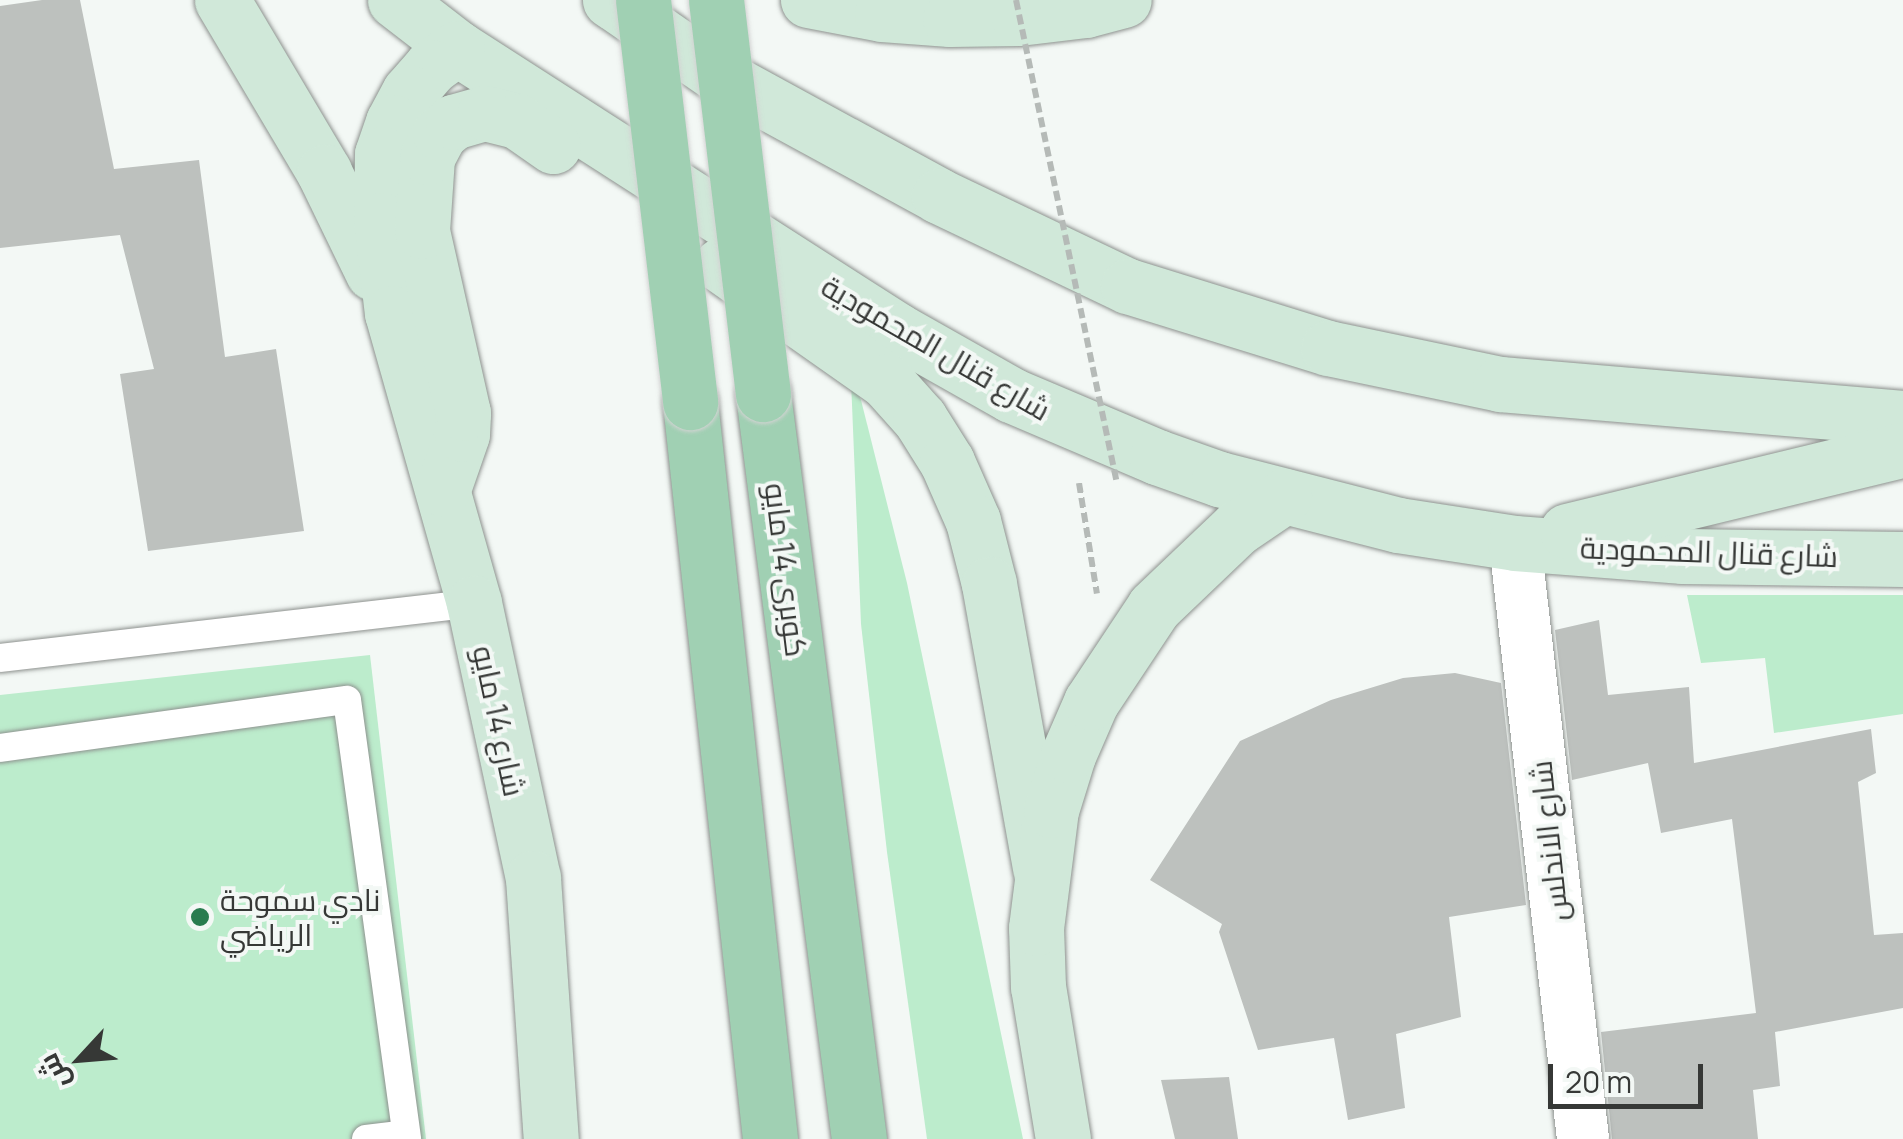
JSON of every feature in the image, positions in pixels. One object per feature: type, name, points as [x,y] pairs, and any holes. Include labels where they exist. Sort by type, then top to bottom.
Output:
[{"type":"main road","name":"شارع 14 مايو","points":[[222,0],[324,172],[392,313],[443,489],[474,603],[533,878],[551,1139]]},
{"type":"main road","name":"شارع قنال المحمودية","points":[[395,0],[456,48],[898,331],[1070,422],[1219,479],[1398,525],[1515,543],[1683,556],[1903,559]]},
{"type":"main road","points":[[610,0],[740,87],[939,196],[1128,286],[1328,348],[1500,384],[1903,418]]},
{"type":"main road","points":[[643,0],[770,1139]]},
{"type":"main road","name":"كوبرى 14 مايو","points":[[716,0],[859,1139]]},
{"type":"main road","points":[[808,0],[882,14],[950,19],[1018,18],[1086,10],[1124,0]]},
{"type":"main road","name":"شارع 14 مايو","points":[[392,313],[380,204],[382,154],[409,92],[431,67],[456,48]]},
{"type":"main road","points":[[443,489],[462,434],[463,413],[422,231],[423,174],[432,144],[453,122],[469,115],[502,115],[517,121],[886,381],[920,419],[947,462],[973,521],[1040,868]]},
{"type":"main road","points":[[1515,543],[1903,450]]},
{"type":"main road","points":[[1063,1139],[1038,987],[1040,868],[1051,810],[1068,755],[1109,672],[1154,607],[1194,565],[1284,496]]},
{"type":"street","name":"شارع الاندلس","points":[[1515,543],[1583,1139]]},
{"type":"lane","points":[[0,658],[474,603]]},
{"type":"lane","points":[[0,748],[348,700],[406,1137],[366,1139]]},
{"type":"path","points":[[1016,0],[1116,484]]},
{"type":"path","points":[[1070,422],[1109,672]]},
{"type":"green space","points":[[851,380],[861,400],[907,583],[1023,1139],[927,1139],[887,852],[861,624]]},
{"type":"green space","points":[[1687,595],[1903,595],[1903,714],[1774,733],[1765,658],[1701,663]]},
{"type":"green space","name":"نادي سموحة الرياضي","points":[[370,655],[426,1139],[0,1139],[0,695]]},
{"type":"building","points":[[80,0],[114,169],[199,160],[225,357],[276,349],[304,531],[148,551],[120,374],[154,369],[120,235],[0,248],[0,6]]},
{"type":"building","points":[[1599,620],[1608,695],[1689,687],[1694,763],[1871,729],[1876,773],[1858,782],[1874,935],[1903,933],[1903,1008],[1775,1032],[1780,1086],[1753,1090],[1758,1139],[1612,1139],[1601,1032],[1756,1013],[1732,819],[1661,833],[1648,763],[1572,780],[1555,630]]},
{"type":"building","points":[[1455,673],[1501,683],[1526,905],[1449,917],[1461,1017],[1396,1034],[1405,1108],[1348,1120],[1334,1038],[1258,1050],[1219,932],[1222,924],[1150,880],[1240,741],[1331,700],[1403,678]]},
{"type":"building","points":[[1229,1077],[1238,1139],[1175,1139],[1161,1080]]},
{"type":"place","name":"نادي سموحة الرياضي","points":[[200,917]]}]
